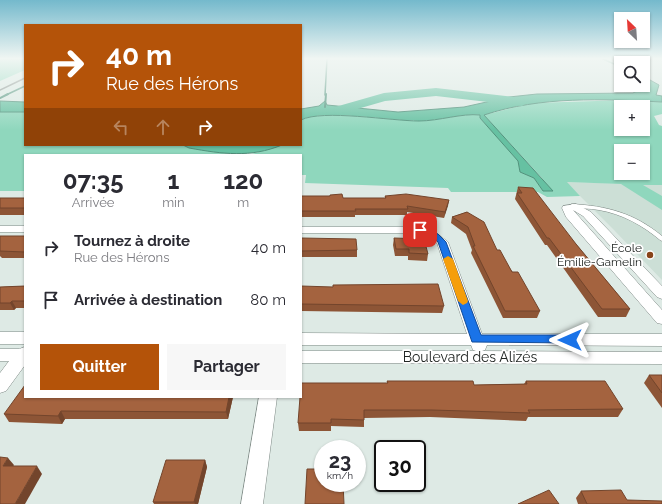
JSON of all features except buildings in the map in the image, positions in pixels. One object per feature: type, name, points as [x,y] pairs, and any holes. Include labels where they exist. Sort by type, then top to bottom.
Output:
[{"type":"street","points":[[662,294],[587,214],[580,208],[571,206],[567,208],[570,215],[662,319]]},
{"type":"street","points":[[0,229],[24,229]]},
{"type":"street","points":[[302,230],[416,230],[425,231],[435,236],[442,242],[483,357]]},
{"type":"street","points":[[0,338],[24,338]]},
{"type":"street","name":"Boulevard des Alizés","points":[[302,339],[662,340]]},
{"type":"street","points":[[0,355],[24,354]]},
{"type":"street","points":[[0,386],[24,354]]},
{"type":"street","name":"Boulevard des Alizés","points":[[302,357],[662,358]]},
{"type":"street","points":[[252,504],[268,398]]},
{"type":"lane","points":[[571,206],[590,206],[630,217],[648,226],[662,239]]},
{"type":"shaded area","points":[[650,83],[655,83],[659,85],[656,95],[662,96],[662,102],[650,101],[650,100],[572,100],[528,105],[484,115],[553,191],[543,191],[534,178],[520,172],[518,161],[480,118],[480,115],[466,115],[419,121],[340,115],[311,117],[302,120],[302,109],[319,106],[325,101],[327,105],[398,112],[464,107],[509,97],[537,94],[650,92]]},
{"type":"shaded area","points":[[614,100],[614,136],[650,136],[650,101],[662,102],[662,114],[654,116],[659,125],[662,126],[662,185],[643,185],[662,196],[662,210],[621,184],[567,182],[580,196],[547,197],[538,192],[451,192],[448,188],[305,183],[306,175],[302,175],[302,154],[252,154],[279,146],[302,146],[302,120],[311,117],[340,115],[420,121],[466,115],[481,115],[480,118],[518,161],[520,172],[534,178],[543,191],[552,191],[484,115],[532,103]]},
{"type":"shaded area","points":[[0,101],[24,102],[24,112],[0,112]]},
{"type":"shaded area","points":[[0,112],[24,112],[24,146],[185,146],[189,148],[228,154],[24,154],[24,191],[0,191]]},
{"type":"shaded area","points":[[185,146],[279,146],[259,152],[236,154],[189,148]]},
{"type":"shaded area","name":"École Émilie-Gamelin","points":[[566,182],[662,185],[662,280],[614,230]]},
{"type":"waterway","points":[[325,95],[326,83]]},
{"type":"waterway","points":[[6,95],[24,86]]},
{"type":"waterway","points":[[340,110],[384,97],[436,92],[522,102]]},
{"type":"waterway","points":[[325,107],[326,94]]},
{"type":"waterway","points":[[0,98],[6,95]]},
{"type":"railway","points":[[0,90],[16,83]]},
{"type":"slow traffic","points":[[448,259],[463,301]]},
{"type":"place","name":"École Émilie-Gamelin","points":[[650,255]]},
{"type":"route","points":[[420,230],[439,238],[442,242],[477,339],[570,340]]}]
